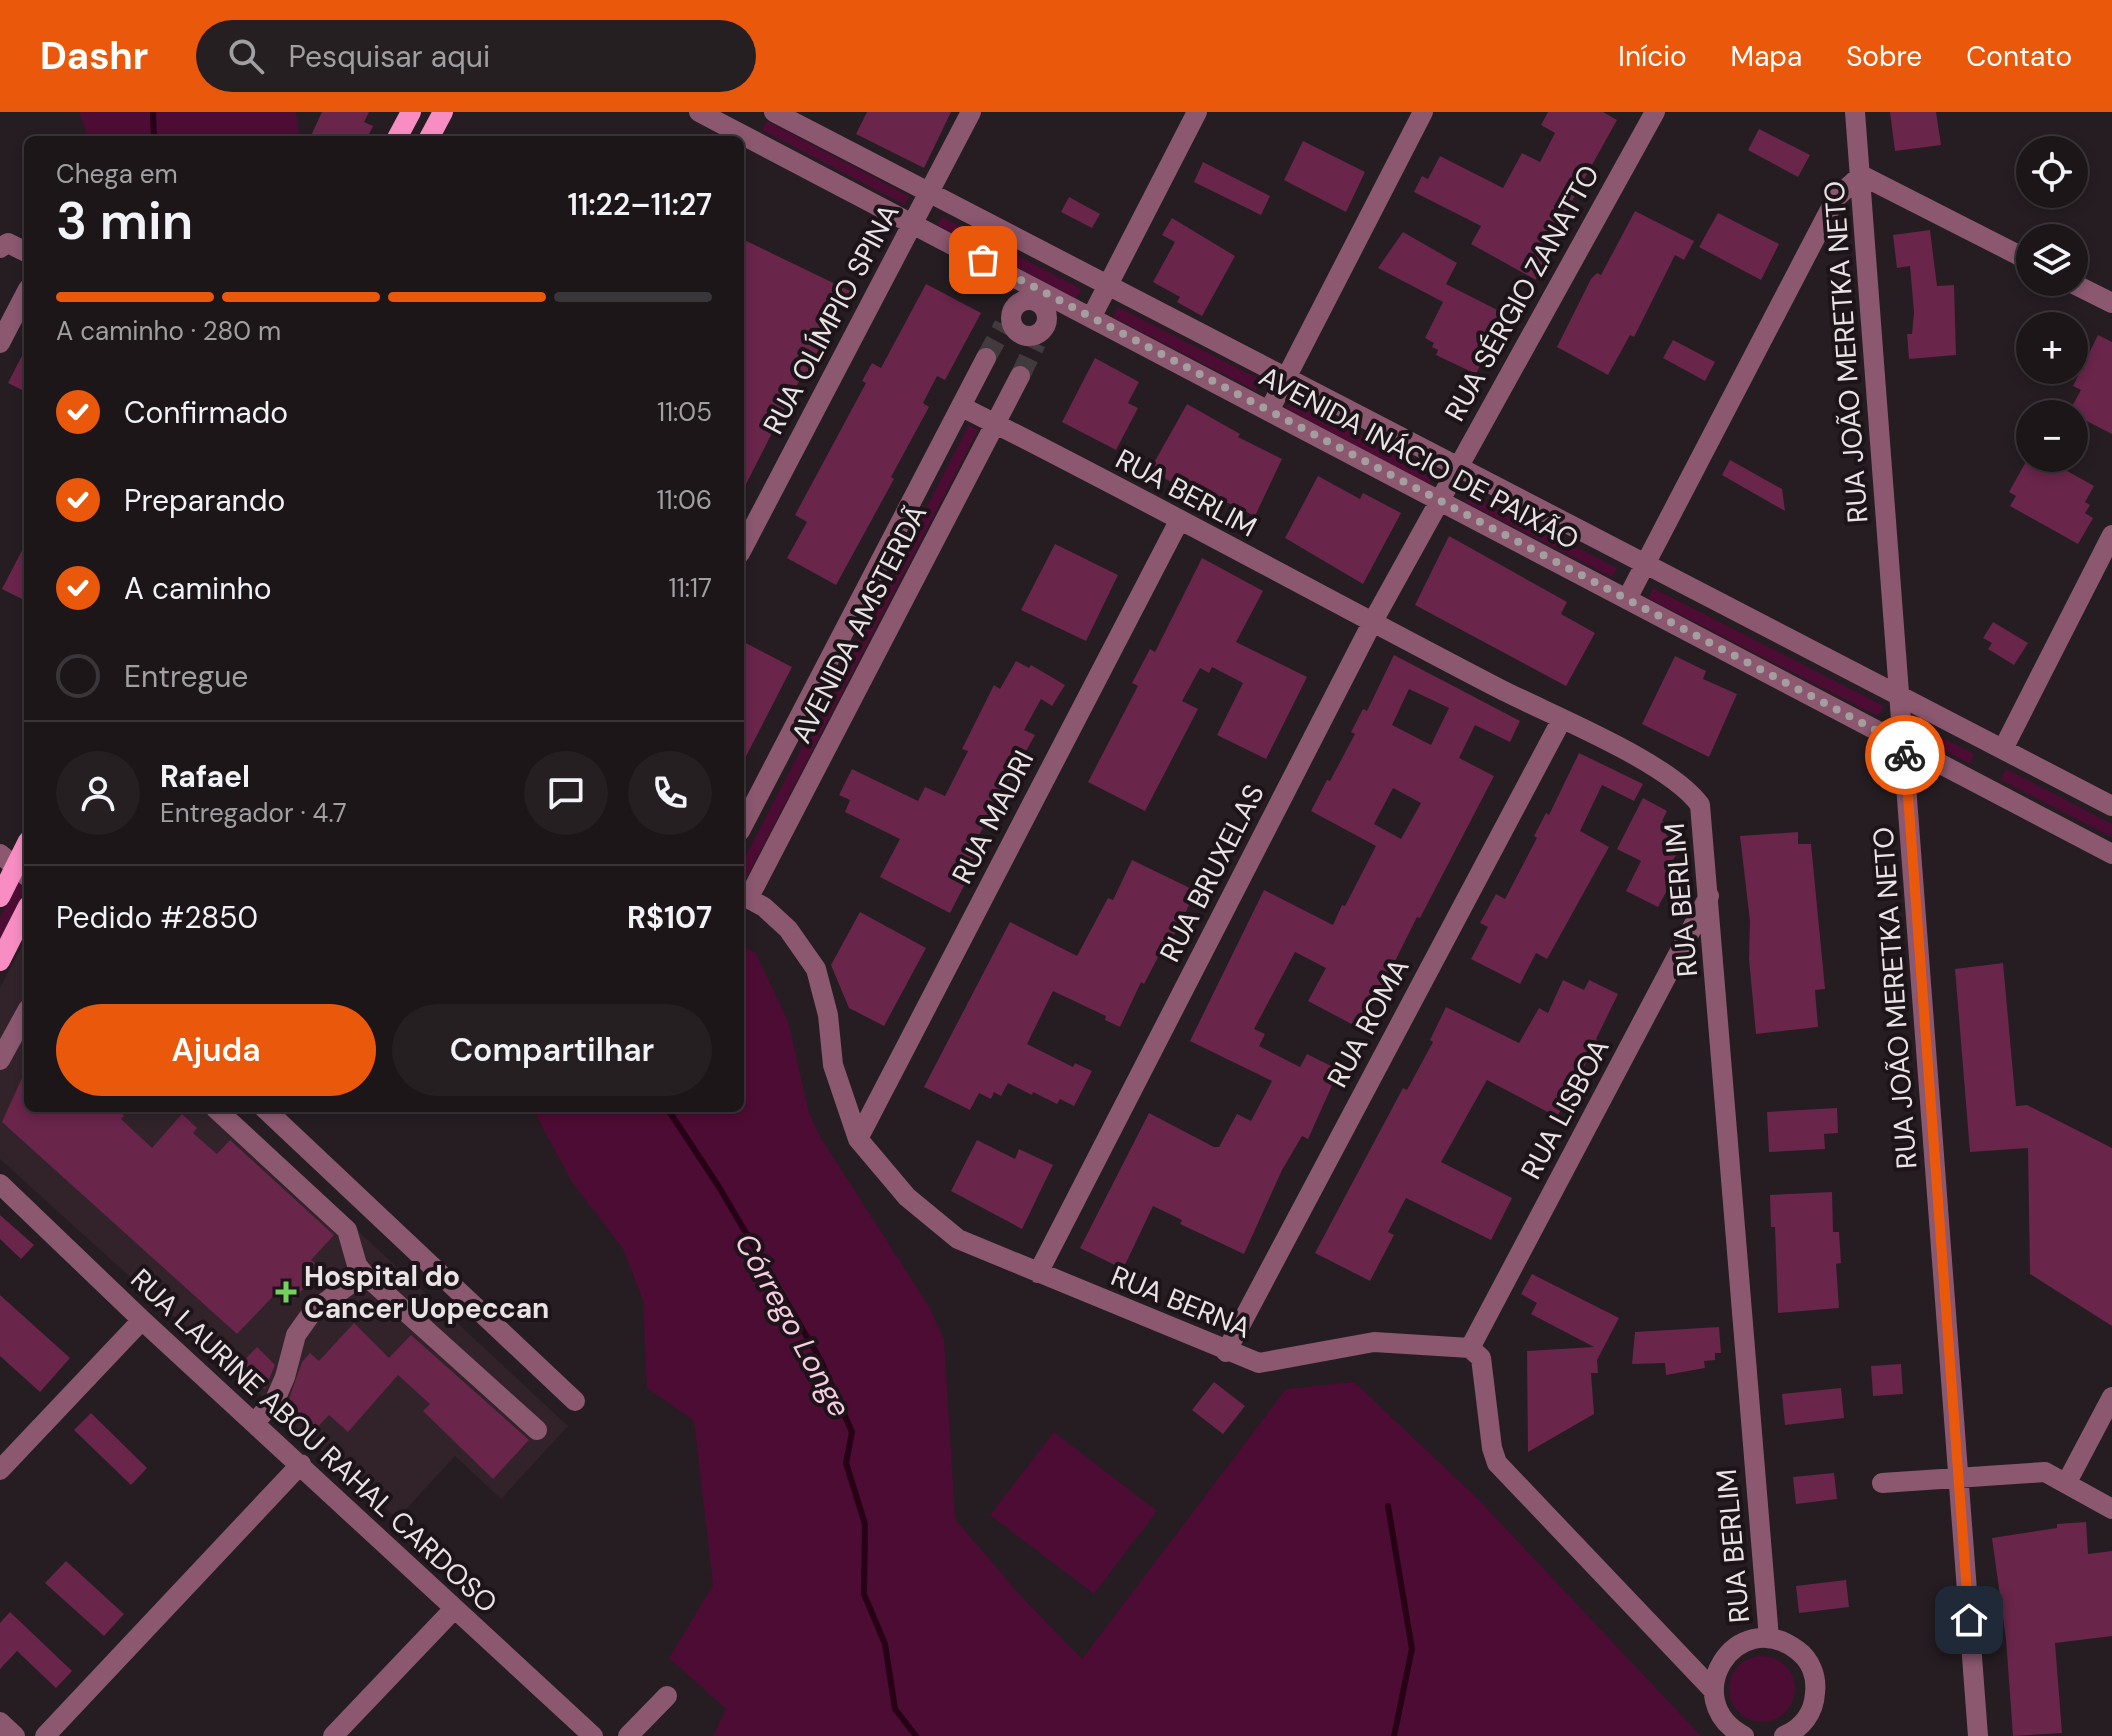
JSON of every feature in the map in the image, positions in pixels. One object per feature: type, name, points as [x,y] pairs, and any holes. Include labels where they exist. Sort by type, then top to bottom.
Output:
[{"type":"main road","points":[[398,136],[411,112]]},
{"type":"main road","points":[[430,136],[443,112]]},
{"type":"main road","points":[[0,898],[24,848]]},
{"type":"main road","points":[[0,961],[24,921]]},
{"type":"street","name":"AVENIDA INÁCIO DE PAIXÃO","points":[[699,112],[736,127],[912,224],[2112,854]]},
{"type":"street","name":"AVENIDA INÁCIO DE PAIXÃO","points":[[774,112],[2112,806]]},
{"type":"street","name":"RUA OLÍMPIO SPINA","points":[[744,545],[971,112]]},
{"type":"street","points":[[1091,318],[1197,112]]},
{"type":"street","points":[[1269,411],[1423,112]]},
{"type":"street","name":"RUA SÉRGIO ZANATTO","points":[[1438,500],[1655,112]]},
{"type":"street","name":"RUA JOÃO MERETKA NETO","points":[[1855,112],[1978,1736]]},
{"type":"street","points":[[1627,599],[1836,198],[1861,175],[2016,254]]},
{"type":"street","points":[[0,248],[8,243],[24,251]]},
{"type":"street","points":[[1027,283],[1008,317],[1022,301],[1034,301],[1044,308],[1040,335],[1058,300]]},
{"type":"street","points":[[2088,291],[2112,303]]},
{"type":"street","points":[[0,343],[24,297]]},
{"type":"street","name":"AVENIDA AMSTERDÃ","points":[[744,823],[986,358]]},
{"type":"street","name":"AVENIDA AMSTERDÃ","points":[[744,896],[1020,376]]},
{"type":"street","name":"RUA BERLIM","points":[[962,407],[1372,623],[1667,773],[1688,788],[1700,805],[1769,1638]]},
{"type":"street","name":"RUA BRUXELAS","points":[[1038,1273],[1438,500]]},
{"type":"street","name":"RUA MADRI","points":[[858,1139],[1179,521]]},
{"type":"street","points":[[2003,749],[2112,535]]},
{"type":"street","name":"RUA ROMA","points":[[1226,1352],[1561,721]]},
{"type":"street","name":"RUA BERNA","points":[[744,896],[788,929],[816,969],[828,1015],[833,1065],[858,1139],[907,1197],[958,1239],[1259,1363],[1374,1342],[1470,1348]]},
{"type":"street","name":"RUA LISBOA","points":[[1470,1348],[1709,896]]},
{"type":"street","points":[[0,898],[24,918]]},
{"type":"street","points":[[0,1060],[24,1016]]},
{"type":"street","points":[[219,1112],[347,1230],[357,1265],[364,1274],[537,1430]]},
{"type":"street","points":[[268,1112],[575,1401]]},
{"type":"street","name":"RUA LAURINE ABOU RAHAL CARDOSO","points":[[0,1184],[142,1320],[593,1736]]},
{"type":"street","points":[[255,1422],[275,1400],[285,1377],[296,1335],[313,1311],[364,1274]]},
{"type":"street","points":[[0,1470],[142,1320]]},
{"type":"street","points":[[1470,1348],[1481,1358],[1492,1448],[1497,1463],[1714,1691]]},
{"type":"street","points":[[2067,1482],[2112,1397]]},
{"type":"street","points":[[45,1736],[301,1464]]},
{"type":"street","points":[[1882,1483],[1959,1475],[2045,1472],[2112,1509]]},
{"type":"street","points":[[333,1736],[454,1609]]},
{"type":"street","points":[[1744,1736],[1727,1724],[1717,1709],[1714,1691],[1721,1663],[1729,1652],[1755,1639],[1769,1638],[1786,1642],[1801,1652],[1812,1667],[1816,1685],[1815,1703],[1807,1719],[1784,1736]]},
{"type":"street","points":[[628,1736],[667,1696]]},
{"type":"street","points":[[0,1722],[15,1736]]},
{"type":"shaded area","points":[[79,112],[296,112],[299,136],[88,136]]},
{"type":"shaded area","points":[[767,121],[909,196],[905,205],[762,130]]},
{"type":"shaded area","points":[[942,217],[1080,288],[1081,292],[1075,298],[937,225]]},
{"type":"shaded area","points":[[1118,307],[1261,380],[1256,391],[1113,317]]},
{"type":"shaded area","points":[[1292,396],[1434,475],[1429,485],[1286,408]]},
{"type":"shaded area","points":[[969,425],[978,430],[747,877],[744,875],[744,859]]},
{"type":"shaded area","points":[[1470,493],[1617,568],[1612,577],[1465,502]]},
{"type":"shaded area","points":[[1653,588],[1884,706],[1878,716],[1648,598]]},
{"type":"shaded area","points":[[1918,725],[1974,754],[1970,764],[1913,734]]},
{"type":"shaded area","points":[[2006,769],[2112,824],[2112,837],[2001,780]]},
{"type":"shaded area","points":[[24,871],[24,895],[0,941],[0,917]]},
{"type":"shaded area","name":"Hospital do Cancer Uopeccan","points":[[24,942],[24,1112],[230,1112],[568,1426],[501,1499],[455,1456],[397,1519],[0,1159],[0,988]]},
{"type":"shaded area","points":[[744,948],[755,952],[788,1021],[809,1113],[822,1140],[928,1305],[944,1339],[955,1519],[1020,1595],[1082,1659],[1286,1389],[1354,1382],[1477,1498],[1701,1736],[713,1736],[726,1709],[669,1658],[713,1585],[694,1421],[647,1388],[643,1300],[623,1249],[572,1182],[534,1112],[744,1112]]},
{"type":"shaded area","points":[[1054,1432],[1157,1511],[1094,1594],[990,1515]]},
{"type":"shaded area","points":[[1755,1656],[1769,1656],[1781,1661],[1790,1670],[1795,1689],[1793,1702],[1786,1713],[1769,1722],[1755,1722],[1743,1717],[1734,1708],[1729,1696],[1729,1682],[1734,1670],[1743,1661]]},
{"type":"building","points":[[322,112],[369,112],[364,122],[373,126],[368,136],[311,136]]},
{"type":"building","points":[[867,112],[951,112],[924,168],[856,134]]},
{"type":"building","points":[[1548,112],[1603,112],[1617,120],[1562,219],[1565,221],[1536,280],[1471,244],[1481,226],[1414,192],[1422,176],[1428,179],[1440,156],[1503,188],[1522,153],[1540,162],[1555,133],[1541,125]]},
{"type":"building","points":[[1890,112],[1936,112],[1941,145],[1895,151]]},
{"type":"building","points":[[1759,129],[1810,155],[1798,177],[1748,150]]},
{"type":"building","points":[[1303,141],[1365,172],[1346,212],[1284,180]]},
{"type":"building","points":[[1203,162],[1270,196],[1261,215],[1194,182]]},
{"type":"building","points":[[1069,197],[1100,214],[1092,228],[1061,212]]},
{"type":"building","points":[[1635,211],[1694,241],[1684,260],[1675,255],[1634,337],[1630,335],[1608,375],[1557,347],[1591,279],[1597,273],[1601,275]]},
{"type":"building","points":[[1718,213],[1779,244],[1761,280],[1699,247]]},
{"type":"building","points":[[1172,218],[1235,256],[1202,316],[1177,302],[1180,297],[1153,282],[1175,242],[1162,235]]},
{"type":"building","points":[[1930,230],[1937,286],[1954,285],[1956,355],[1909,359],[1907,334],[1912,334],[1914,312],[1910,266],[1897,268],[1893,235]]},
{"type":"building","points":[[1403,232],[1457,263],[1446,284],[1515,319],[1505,339],[1495,334],[1476,374],[1436,355],[1438,350],[1432,347],[1434,343],[1425,338],[1443,302],[1378,268]]},
{"type":"building","points":[[744,240],[850,291],[811,374],[806,371],[744,488]]},
{"type":"building","points":[[926,284],[981,313],[945,380],[937,376],[923,403],[929,407],[836,585],[787,558],[807,522],[795,515],[866,383],[862,381],[872,363],[881,368]]},
{"type":"building","points":[[2098,335],[2112,342],[2112,434],[2088,422],[2088,400],[2076,400],[2081,390],[2074,384],[2088,384],[2088,355]]},
{"type":"building","points":[[1673,340],[1715,362],[1705,381],[1663,358]]},
{"type":"building","points":[[24,352],[24,391],[8,383]]},
{"type":"building","points":[[1095,358],[1139,382],[1128,403],[1138,408],[1116,450],[1062,422]]},
{"type":"building","points":[[1187,404],[1240,434],[1238,437],[1282,459],[1255,516],[1207,493],[1203,500],[1150,470]]},
{"type":"building","points":[[1730,460],[1782,489],[1785,511],[1722,475]]},
{"type":"building","points":[[2020,472],[2069,472],[2094,486],[2085,502],[2090,505],[2085,513],[2093,518],[2078,544],[2010,506],[2016,496],[2009,492]]},
{"type":"building","points":[[1318,476],[1360,499],[1363,493],[1401,513],[1363,584],[1285,538]]},
{"type":"building","points":[[1449,536],[1567,602],[1561,614],[1595,633],[1566,686],[1415,605]]},
{"type":"building","points":[[1055,544],[1118,575],[1086,641],[1021,610]]},
{"type":"building","points":[[24,547],[24,600],[2,589]]},
{"type":"building","points":[[1202,558],[1263,591],[1236,642],[1307,677],[1266,759],[1217,735],[1243,683],[1212,667],[1209,673],[1200,668],[1182,701],[1198,709],[1145,811],[1088,782],[1138,686],[1132,683],[1150,649],[1155,652]]},
{"type":"building","points":[[1993,622],[2028,643],[2014,665],[1988,649],[1992,643],[1983,638]]},
{"type":"building","points":[[744,642],[792,667],[744,760]]},
{"type":"building","points":[[1394,655],[1520,721],[1510,742],[1475,725],[1459,758],[1494,776],[1420,918],[1417,917],[1361,1029],[1308,1001],[1326,968],[1295,952],[1254,1029],[1265,1034],[1259,1046],[1300,1067],[1307,1054],[1339,1070],[1308,1139],[1302,1136],[1282,1170],[1244,1254],[1180,1224],[1182,1220],[1153,1206],[1123,1269],[1080,1248],[1149,1113],[1219,1147],[1237,1114],[1251,1121],[1272,1081],[1190,1041],[1264,890],[1333,925],[1376,846],[1311,811],[1355,734],[1351,732],[1363,709],[1367,711]],"holes":[[[1409,689],[1449,708],[1431,745],[1392,725]],[[1393,788],[1421,803],[1401,839],[1374,824]]]},
{"type":"building","points":[[1675,656],[1706,671],[1703,679],[1737,694],[1709,757],[1642,724]]},
{"type":"building","points":[[1016,661],[1029,668],[1031,665],[1065,685],[1052,706],[1041,699],[1024,730],[1035,735],[974,844],[979,846],[964,876],[968,878],[950,913],[880,877],[900,839],[845,812],[850,800],[839,795],[852,769],[918,801],[925,787],[945,796],[968,751],[962,749],[994,685],[1000,689]]},
{"type":"building","points":[[1579,753],[1643,784],[1634,801],[1602,785],[1580,831],[1609,847],[1547,959],[1536,953],[1520,984],[1471,959],[1488,927],[1480,923],[1496,894],[1505,899],[1537,838],[1534,836],[1546,813],[1549,815]]},
{"type":"building","points":[[1643,798],[1667,811],[1662,821],[1671,825],[1666,835],[1678,841],[1674,848],[1678,851],[1671,864],[1679,868],[1658,907],[1626,891],[1641,861],[1617,849]]},
{"type":"building","points":[[1798,832],[1798,844],[1811,844],[1825,989],[1815,990],[1818,1027],[1756,1034],[1749,959],[1750,921],[1740,836]]},
{"type":"building","points":[[1132,860],[1196,891],[1170,944],[1166,942],[1144,984],[1141,982],[1120,1027],[1105,1020],[1106,1016],[1053,991],[1027,1044],[1073,1067],[1075,1063],[1092,1071],[1074,1106],[1060,1099],[1057,1104],[1008,1083],[1001,1096],[994,1092],[991,1099],[979,1093],[970,1110],[924,1087],[1010,922],[1077,956],[1108,898],[1113,900]]},
{"type":"building","points":[[860,912],[926,948],[884,1026],[849,1008],[831,965]]},
{"type":"building","points":[[2003,963],[2016,1106],[2027,1105],[2112,1148],[2112,1326],[2030,1274],[2028,1148],[1970,1152],[1955,969]]},
{"type":"building","points":[[1563,980],[1584,990],[1589,980],[1618,994],[1596,1039],[1598,1041],[1557,1117],[1487,1080],[1441,1162],[1512,1198],[1491,1240],[1406,1198],[1388,1232],[1394,1235],[1370,1281],[1315,1253],[1403,1088],[1407,1090],[1433,1042],[1430,1040],[1446,1007],[1519,1043],[1539,1008],[1548,1013]]},
{"type":"building","points":[[24,1074],[24,1112],[120,1112],[124,1116],[121,1119],[152,1148],[182,1114],[197,1128],[193,1133],[217,1154],[230,1140],[334,1235],[311,1260],[322,1269],[294,1299],[281,1288],[237,1334],[2,1122]]},
{"type":"building","points":[[1837,1108],[1838,1133],[1824,1134],[1825,1149],[1769,1152],[1767,1112]]},
{"type":"building","points":[[977,1140],[1015,1159],[1019,1149],[1053,1165],[1022,1229],[951,1191]]},
{"type":"building","points":[[1832,1192],[1833,1232],[1839,1232],[1841,1263],[1836,1264],[1839,1308],[1778,1313],[1775,1227],[1771,1227],[1770,1195]]},
{"type":"building","points":[[0,1215],[34,1245],[21,1259],[0,1239]]},
{"type":"building","points":[[1532,1274],[1619,1318],[1597,1360],[1598,1373],[1591,1373],[1594,1414],[1528,1452],[1527,1351],[1594,1347],[1531,1314],[1537,1303],[1521,1294]]},
{"type":"building","points":[[0,1295],[70,1358],[40,1392],[0,1356]]},
{"type":"building","points":[[354,1323],[389,1358],[411,1335],[529,1440],[493,1479],[423,1411],[430,1404],[398,1375],[348,1432],[329,1415],[313,1432],[286,1407],[302,1362],[310,1353],[319,1361]]},
{"type":"building","points":[[1719,1327],[1721,1353],[1715,1353],[1715,1360],[1704,1361],[1705,1368],[1666,1375],[1665,1363],[1632,1364],[1635,1332]]},
{"type":"building","points":[[257,1347],[275,1365],[265,1389],[240,1365]]},
{"type":"building","points":[[1901,1364],[1903,1394],[1873,1396],[1871,1366]]},
{"type":"building","points":[[1214,1382],[1245,1406],[1223,1434],[1192,1410]]},
{"type":"building","points":[[1841,1388],[1844,1418],[1785,1425],[1782,1394]]},
{"type":"building","points":[[91,1413],[147,1468],[131,1485],[74,1430]]},
{"type":"building","points":[[1834,1473],[1837,1499],[1796,1504],[1793,1477]]},
{"type":"building","points":[[2086,1522],[2088,1554],[2112,1551],[2112,1636],[2055,1643],[2062,1733],[2013,1736],[2006,1639],[1992,1538],[2057,1528],[2057,1524]]},
{"type":"building","points":[[66,1561],[124,1614],[104,1636],[45,1583]]},
{"type":"building","points":[[1846,1580],[1849,1607],[1799,1613],[1796,1586]]},
{"type":"building","points":[[10,1612],[72,1671],[56,1688],[17,1651],[0,1669],[0,1623]]},
{"type":"waterway","name":"Córrego Longe","points":[[153,112],[154,136]]},
{"type":"waterway","name":"Córrego Longe","points":[[670,1112],[719,1187],[820,1359],[852,1432],[846,1463],[865,1524],[864,1594],[885,1644],[895,1709],[916,1736]]},
{"type":"waterway","points":[[1388,1506],[1412,1649],[1394,1736]]},
{"type":"tunnel","points":[[986,358],[1004,325]]},
{"type":"tunnel","points":[[1020,376],[1036,343]]},
{"type":"way so far","points":[[983,260],[1904,745],[1905,755]]},
{"type":"place","name":"Hospital do Cancer Uopeccan","points":[[286,1292]]},
{"type":"route","points":[[1905,755],[1969,1620]]}]
